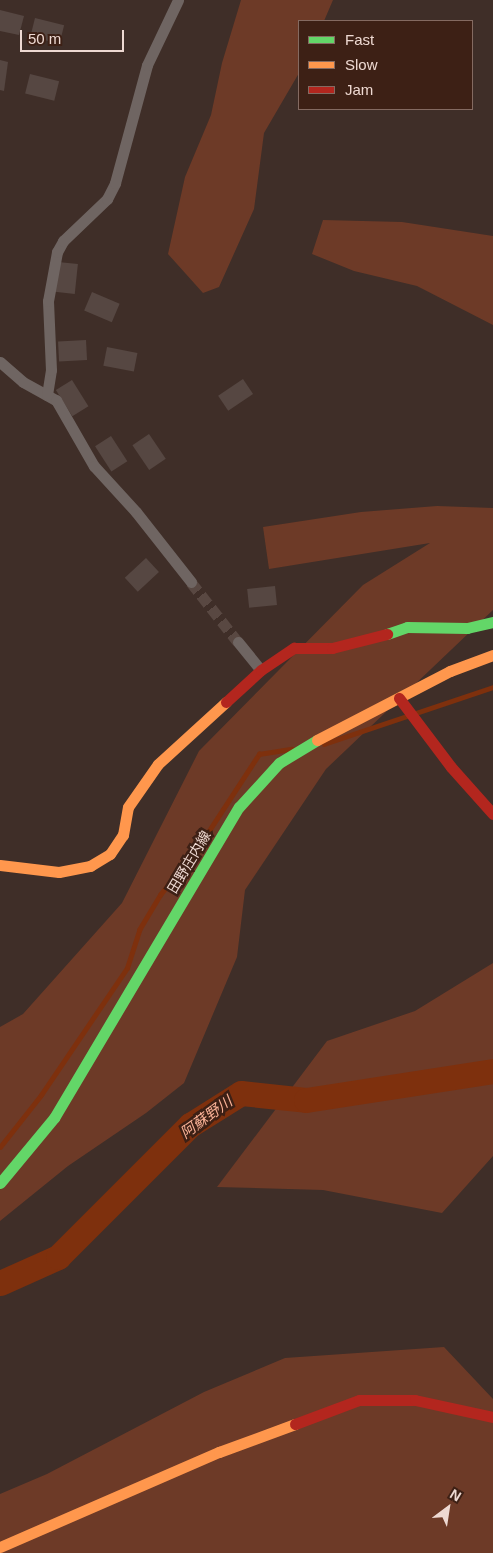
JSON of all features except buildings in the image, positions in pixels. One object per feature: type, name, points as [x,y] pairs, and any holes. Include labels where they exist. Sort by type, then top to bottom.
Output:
[{"type":"street","points":[[47,395],[51,370],[48,300],[57,252],[64,240],[97,210],[111,191],[121,167],[148,65],[178,0]]},
{"type":"street","points":[[0,362],[23,382],[47,395],[60,406],[94,466],[136,512],[190,582]]},
{"type":"street","points":[[0,865],[59,872],[90,866],[110,854],[122,835],[128,807],[158,764],[261,670],[294,648],[332,648],[368,641],[407,627],[467,628],[493,622]]},
{"type":"street","points":[[238,642],[261,670]]},
{"type":"street","name":"田野庄内線","points":[[0,1183],[54,1118],[238,808],[279,763],[312,742],[450,671],[493,655]]},
{"type":"street","points":[[399,698],[451,766],[493,814]]},
{"type":"street","points":[[0,1546],[71,1519],[219,1452],[359,1400],[415,1400],[493,1417]]},
{"type":"shaded area","points":[[241,0],[333,0],[324,20],[298,20],[298,75],[264,133],[254,209],[219,287],[203,293],[168,254],[185,177],[211,115],[222,63]]},
{"type":"shaded area","points":[[323,220],[402,222],[493,236],[493,325],[417,286],[354,271],[312,254]]},
{"type":"shaded area","points":[[437,506],[493,508],[493,610],[326,769],[245,890],[237,957],[184,1083],[146,1113],[68,1166],[0,1221],[0,1027],[23,1014],[122,903],[199,751],[363,585],[430,543],[269,569],[263,527],[361,512]]},
{"type":"shaded area","points":[[493,963],[493,1156],[442,1213],[323,1190],[217,1187],[327,1041],[415,1011]]},
{"type":"shaded area","points":[[444,1347],[493,1399],[493,1553],[0,1553],[0,1494],[47,1474],[204,1392],[285,1358]]},
{"type":"waterway","points":[[324,744],[493,687]]},
{"type":"waterway","points":[[0,1147],[41,1095],[127,968],[139,930],[160,895],[199,846],[259,754],[292,749]]},
{"type":"waterway","name":"阿蘇野川","points":[[0,1283],[58,1257],[190,1125],[241,1093],[306,1100],[493,1071]]},
{"type":"tunnel","points":[[191,582],[238,642]]},
{"type":"traffic: fast","points":[[387,634],[407,627],[467,628],[493,622]]},
{"type":"traffic: fast","points":[[0,1183],[54,1118],[239,807],[279,763],[317,740]]},
{"type":"traffic: slow","points":[[317,740],[450,671],[493,655]]},
{"type":"traffic: slow","points":[[0,865],[59,872],[90,866],[110,854],[123,835],[128,807],[158,764],[226,702]]},
{"type":"traffic: slow","points":[[0,1547],[219,1452],[295,1424]]},
{"type":"traffic: jam","points":[[226,702],[261,670],[294,648],[332,648],[387,634]]},
{"type":"traffic: jam","points":[[399,698],[451,767],[493,814]]},
{"type":"traffic: jam","points":[[295,1424],[359,1400],[415,1400],[493,1417]]}]
